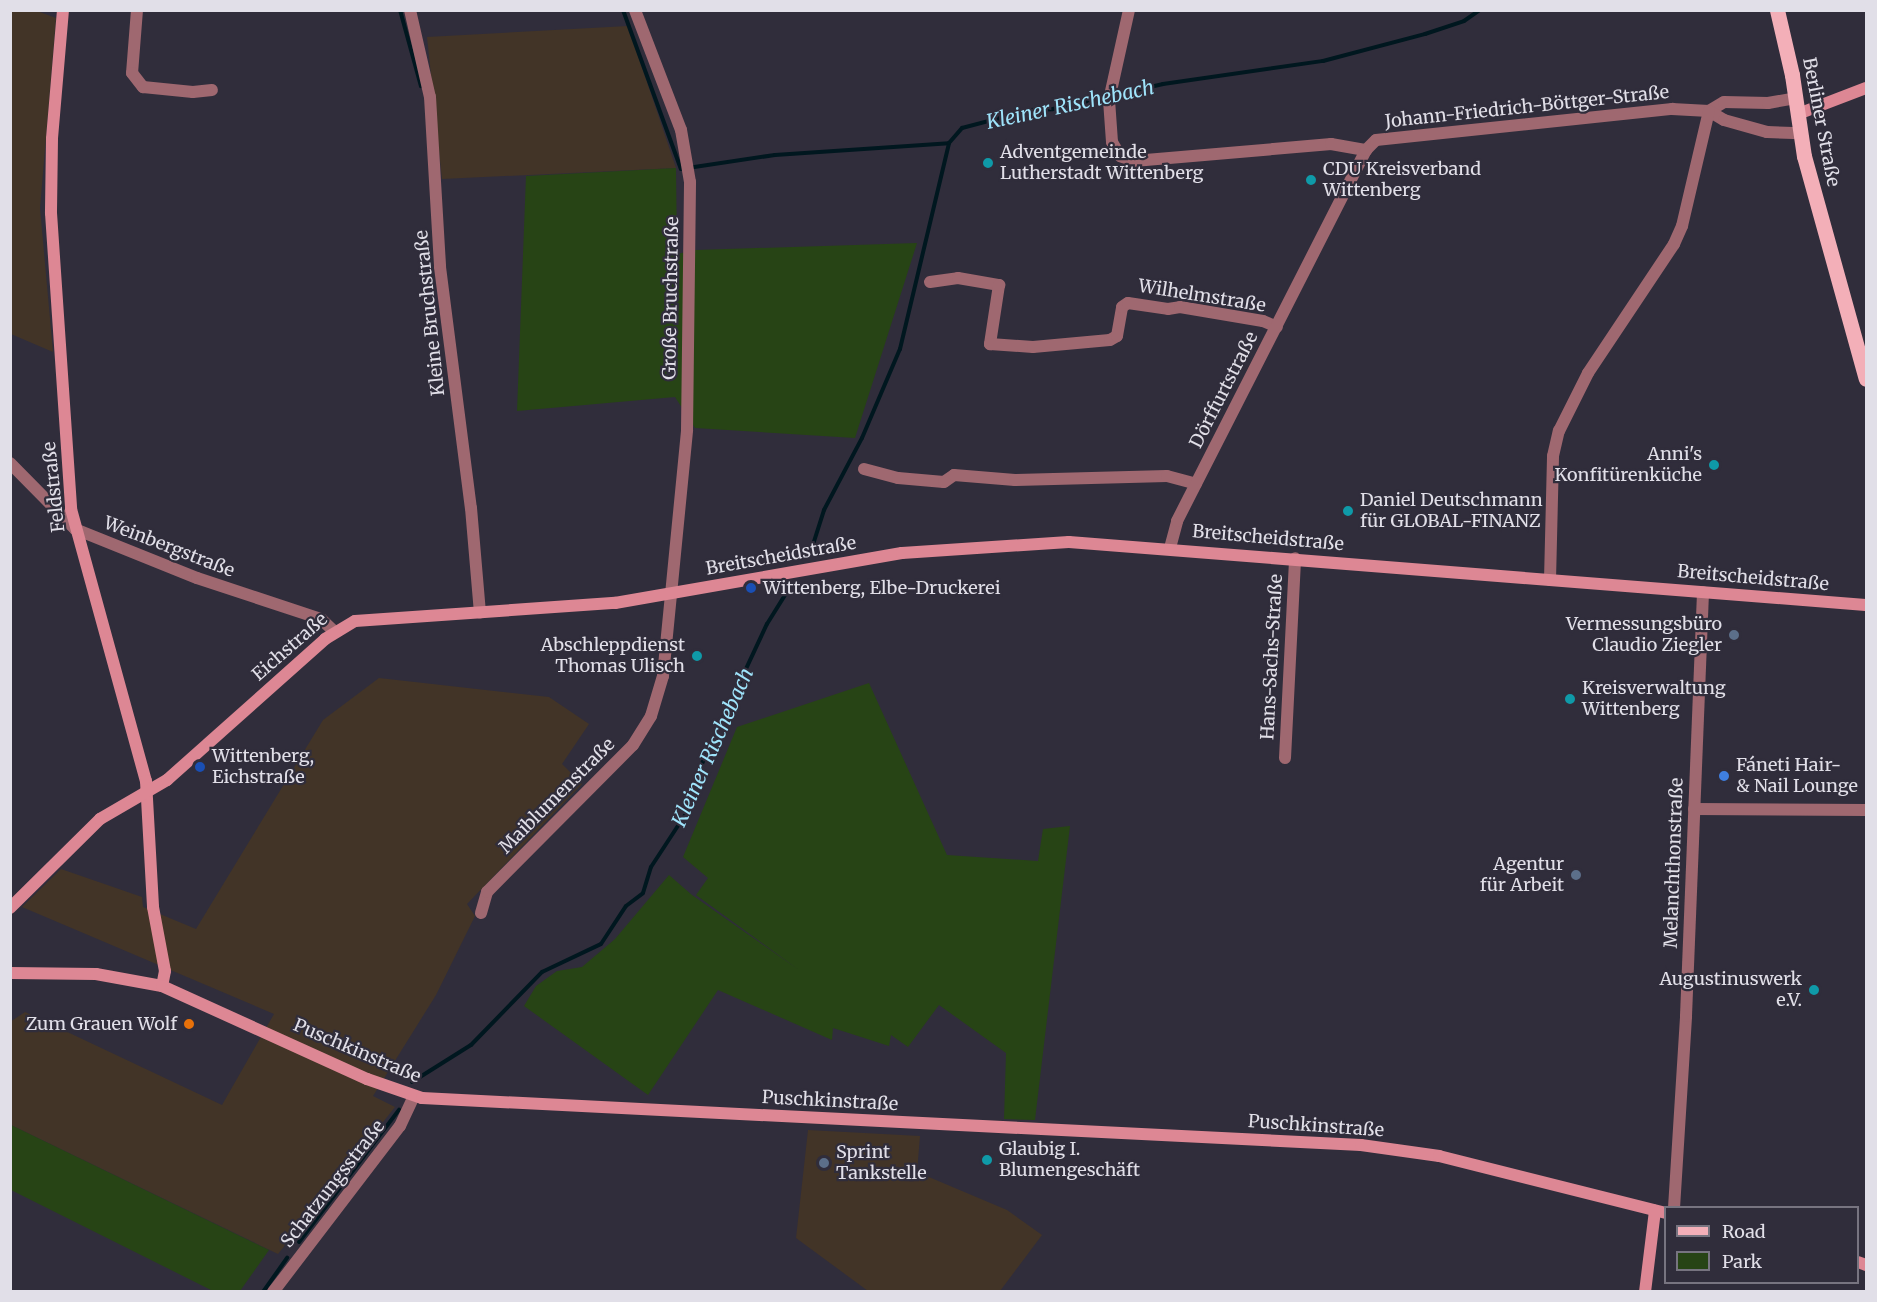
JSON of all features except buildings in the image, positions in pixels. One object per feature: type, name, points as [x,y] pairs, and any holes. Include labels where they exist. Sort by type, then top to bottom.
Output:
[{"type":"main road","name":"Berliner Straße","points":[[1777,10],[1801,133],[1866,380]]},
{"type":"street","name":"Feldstraße","points":[[63,10],[52,139],[51,213],[75,529],[147,792],[156,931],[165,971],[162,986]]},
{"type":"street","points":[[137,10],[132,73],[143,87],[193,92],[212,90]]},
{"type":"street","name":"Kleine Bruchstraße","points":[[410,10],[430,97],[437,239],[471,508],[480,613]]},
{"type":"street","name":"Große Bruchstraße","points":[[635,10],[675,115],[689,170],[687,430],[670,595]]},
{"type":"street","points":[[1129,10],[1110,94],[1112,142],[1120,156],[1134,161],[1331,144],[1366,150]]},
{"type":"street","points":[[1798,114],[1866,88]]},
{"type":"street","name":"Johann-Friedrich-Böttger-Straße","points":[[1709,111],[1724,102],[1768,103],[1796,98]]},
{"type":"street","name":"Johann-Friedrich-Böttger-Straße","points":[[1366,150],[1384,138],[1672,109],[1709,111],[1724,120],[1767,132],[1801,133]]},
{"type":"street","points":[[1550,580],[1553,456],[1559,431],[1588,373],[1674,244],[1682,226],[1709,111]]},
{"type":"street","name":"Dörffurtstraße","points":[[1170,548],[1178,521],[1196,484],[1366,150]]},
{"type":"street","name":"Wilhelmstraße","points":[[930,282],[958,278],[999,285],[990,344],[1033,347],[1110,340],[1117,336],[1122,307],[1128,303],[1168,309],[1179,307],[1263,321],[1277,327]]},
{"type":"street","name":"Weinbergstraße","points":[[10,463],[75,529],[196,579],[321,619],[334,631]]},
{"type":"street","points":[[864,469],[898,478],[944,482],[954,475],[1015,480],[1167,476],[1196,484]]},
{"type":"street","name":"Breitscheidstraße","points":[[670,595],[930,549],[1069,542],[1170,548],[1866,605]]},
{"type":"street","name":"Hans-Sachs-Straße","points":[[1285,758],[1295,558]]},
{"type":"street","name":"Melanchthonstraße","points":[[1674,1206],[1703,592]]},
{"type":"street","name":"Eichstraße","points":[[10,908],[100,819],[178,771],[334,631],[354,621],[615,603],[670,595]]},
{"type":"street","name":"Maiblumenstraße","points":[[481,913],[487,892],[621,760],[642,731],[656,704],[663,676],[670,595]]},
{"type":"street","points":[[1694,809],[1866,810]]},
{"type":"street","name":"Puschkinstraße","points":[[10,973],[96,974],[162,986],[408,1095],[1376,1147],[1439,1156],[1660,1212]]},
{"type":"street","name":"Schatzungsstraße","points":[[273,1292],[400,1126],[408,1095]]},
{"type":"street","points":[[1644,1292],[1660,1212]]},
{"type":"shaded area","points":[[10,11],[37,11],[56,18],[40,208],[53,352],[11,334]]},
{"type":"shaded area","points":[[628,26],[676,168],[442,179],[427,37]]},
{"type":"shaded area","points":[[379,678],[549,697],[589,724],[562,764],[582,784],[467,904],[475,916],[436,995],[373,1096],[395,1107],[278,1254],[11,1125],[10,1022],[25,1012],[222,1105],[274,1014],[22,907],[61,869],[142,897],[143,907],[196,929],[323,720]]},
{"type":"shaded area","points":[[808,1130],[920,1136],[917,1172],[1007,1210],[1042,1235],[1000,1291],[868,1291],[796,1238]]},
{"type":"green space","points":[[676,168],[677,254],[696,250],[917,243],[855,438],[695,428],[675,397],[517,411],[526,176]]},
{"type":"green space","points":[[869,683],[947,855],[1038,861],[1043,829],[1070,826],[1035,1120],[1004,1119],[1006,1053],[939,1005],[908,1047],[891,1035],[889,1046],[833,1028],[832,1040],[718,990],[648,1095],[524,1006],[536,986],[557,971],[582,967],[615,939],[669,875],[692,895],[799,970],[696,895],[708,878],[683,857],[737,727]]},
{"type":"green space","points":[[11,1125],[269,1250],[240,1291],[213,1291],[11,1190]]},
{"type":"waterway","points":[[400,10],[421,86]]},
{"type":"waterway","points":[[623,10],[681,169],[775,155],[949,143]]},
{"type":"waterway","name":"Kleiner Rischebach","points":[[810,554],[824,510],[862,438],[900,349],[949,143],[962,128],[1030,110],[1053,109],[1163,84],[1323,61],[1425,34],[1464,21],[1480,10]]},
{"type":"waterway","name":"Kleiner Rischebach","points":[[412,1082],[471,1045],[542,972],[601,944],[626,906],[643,893],[651,867],[687,812],[703,761],[767,624],[790,587]]},
{"type":"waterway","name":"Kleiner Rischebach","points":[[299,1242],[399,1110]]},
{"type":"waterway","name":"Kleiner Rischebach","points":[[263,1292],[287,1258]]},
{"type":"place","name":"Adventgemeinde Lutherstadt Wittenberg","points":[[988,163]]},
{"type":"place","name":"CDU Kreisverband Wittenberg","points":[[1311,180]]},
{"type":"place","name":"Anni's Konfitürenküche","points":[[1714,465]]},
{"type":"place","name":"Daniel Deutschmann für GLOBAL-FINANZ","points":[[1348,511]]},
{"type":"place","name":"Wittenberg, Elbe-Druckerei","points":[[751,588]]},
{"type":"place","name":"Vermessungsbüro Claudio Ziegler","points":[[1734,635]]},
{"type":"place","name":"Abschleppdienst Thomas Ulisch","points":[[697,656]]},
{"type":"place","name":"Kreisverwaltung Wittenberg","points":[[1570,699]]},
{"type":"place","name":"Wittenberg, Eichstraße","points":[[200,767]]},
{"type":"place","name":"Fáneti Hair- & Nail Lounge","points":[[1724,776]]},
{"type":"place","name":"Agentur für Arbeit","points":[[1576,875]]},
{"type":"place","name":"Augustinuswerk e.V.","points":[[1814,990]]},
{"type":"place","name":"Zum Grauen Wolf","points":[[189,1024]]},
{"type":"place","name":"Glaubig I. Blumengeschäft","points":[[987,1160]]},
{"type":"place","name":"Sprint Tankstelle","points":[[824,1163]]}]
